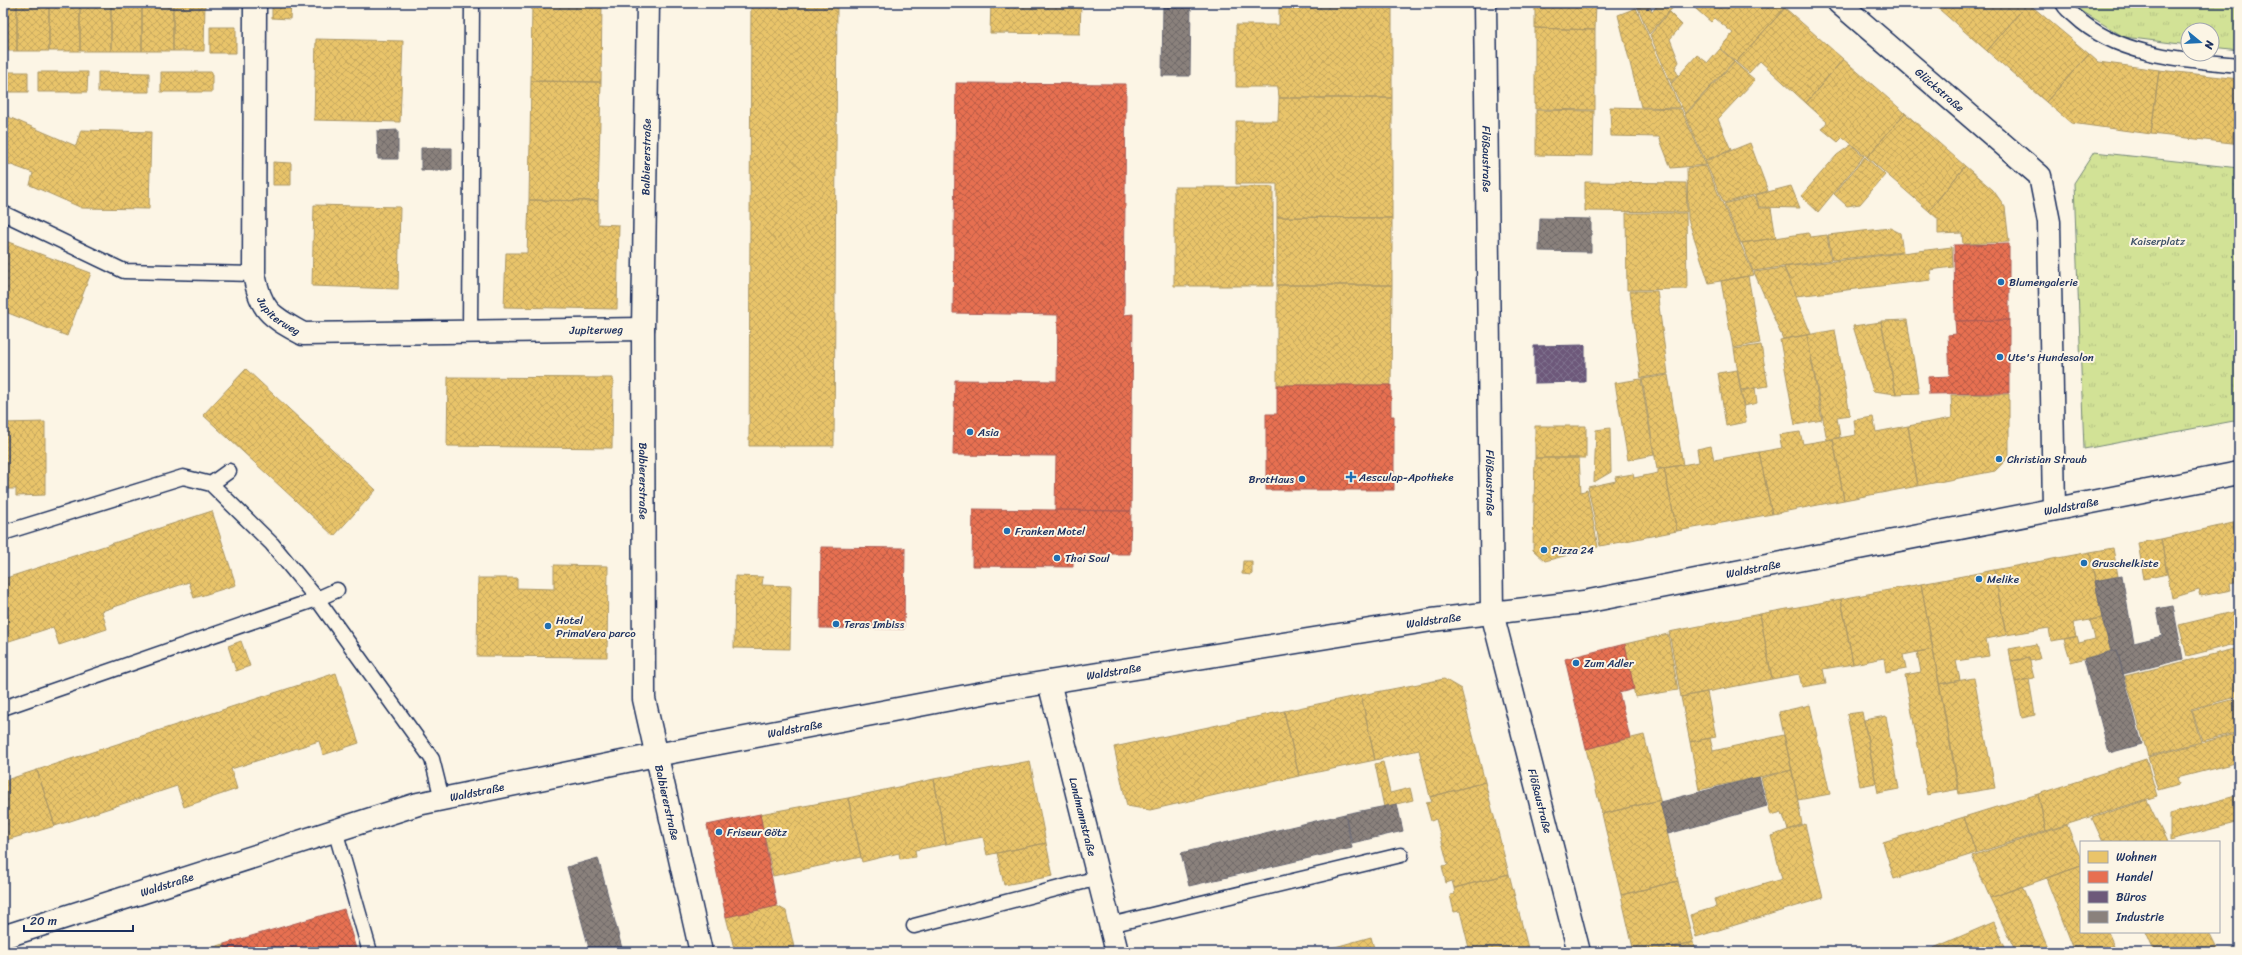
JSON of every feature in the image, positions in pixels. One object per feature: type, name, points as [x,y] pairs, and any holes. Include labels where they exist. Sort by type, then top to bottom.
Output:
[{"type":"street","name":"Jupiterweg","points":[[255,3],[254,274],[258,297],[272,317],[303,334],[643,329]]},
{"type":"street","name":"Balbiererstraße","points":[[648,3],[643,329],[644,693],[656,755],[700,952]]},
{"type":"street","name":"Flößaustraße","points":[[1485,3],[1492,613],[1578,952]]},
{"type":"street","name":"Glückstraße","points":[[1839,3],[2040,176],[2049,222],[2054,508]]},
{"type":"street","name":"Waldstraße","points":[[3,937],[335,830],[418,804],[442,799],[656,755],[947,701],[993,691],[1411,623],[1584,602],[2054,508],[2239,473]]},
{"type":"street","name":"Landmannstraße","points":[[1049,682],[1117,952]]},
{"type":"lane","points":[[470,332],[472,3]]},
{"type":"lane","points":[[2063,3],[2085,26],[2111,40],[2144,52],[2239,65]]},
{"type":"lane","points":[[3,214],[124,271],[254,274]]},
{"type":"lane","points":[[211,484],[229,471]]},
{"type":"lane","points":[[3,533],[183,477],[211,484],[272,544],[317,599],[432,759],[442,799]]},
{"type":"lane","points":[[3,708],[317,599],[337,590]]},
{"type":"lane","points":[[335,830],[370,952]]},
{"type":"lane","points":[[1110,925],[1401,855]]},
{"type":"lane","points":[[914,926],[1098,878]]},
{"type":"green space","points":[[2072,3],[2239,3],[2239,50],[2220,48],[2220,22],[2180,22],[2180,44],[2124,37],[2072,5]]},
{"type":"green space","name":"Kaiserplatz","points":[[2094,152],[2239,168],[2239,420],[2084,449],[2074,183]]},
{"type":"building: Wohnen","points":[[3,3],[17,3],[17,51],[3,51]]},
{"type":"building: Wohnen","points":[[17,3],[49,3],[49,51],[17,51]]},
{"type":"building: Wohnen","points":[[49,3],[80,3],[80,51],[49,51]]},
{"type":"building: Wohnen","points":[[80,3],[111,3],[111,51],[80,51]]},
{"type":"building: Wohnen","points":[[111,3],[142,3],[142,51],[111,51]]},
{"type":"building: Wohnen","points":[[142,3],[173,3],[173,51],[142,51]]},
{"type":"building: Wohnen","points":[[173,3],[205,3],[204,51],[173,51]]},
{"type":"building: Wohnen","points":[[272,3],[291,3],[290,19],[272,18]]},
{"type":"building: Wohnen","points":[[532,3],[602,3],[601,82],[531,81]]},
{"type":"building: Wohnen","points":[[751,3],[837,3],[834,446],[749,446]]},
{"type":"building: Wohnen","points":[[991,3],[1081,3],[1080,34],[990,33]]},
{"type":"building: Wohnen","points":[[1279,3],[1392,3],[1279,4]]},
{"type":"building: Wohnen","points":[[1535,3],[1596,3],[1595,30],[1535,28]]},
{"type":"building: Wohnen","points":[[1636,3],[1648,3],[1652,12],[1659,3],[1677,3],[1649,34]]},
{"type":"building: Wohnen","points":[[1689,3],[1779,3],[1785,8],[1736,62],[1720,48],[1733,33],[1715,18],[1711,22]]},
{"type":"building: Wohnen","points":[[1932,3],[2028,3],[1987,51]]},
{"type":"building: Wohnen","points":[[2028,3],[2089,54],[2046,102],[1987,51]]},
{"type":"building: Wohnen","points":[[1279,4],[1392,4],[1392,98],[1279,98],[1278,87],[1236,87],[1236,25],[1279,25]]},
{"type":"building: Wohnen","points":[[1636,8],[1680,108],[1641,107],[1618,15]]},
{"type":"building: Wohnen","points":[[1785,8],[1843,59],[1806,103],[1760,61],[1749,73],[1736,62]]},
{"type":"building: Wohnen","points":[[1669,12],[1682,25],[1670,39],[1679,62],[1675,68],[1678,75],[1671,83],[1650,35]]},
{"type":"building: Wohnen","points":[[210,27],[236,27],[236,53],[210,53]]},
{"type":"building: Wohnen","points":[[1535,28],[1595,30],[1595,110],[1535,109]]},
{"type":"building: Wohnen","points":[[316,39],[403,41],[400,122],[314,120]]},
{"type":"building: Wohnen","points":[[1720,49],[1734,61],[1685,114],[1671,84],[1697,55],[1708,63]]},
{"type":"building: Wohnen","points":[[2089,54],[2098,62],[2159,70],[2151,134],[2071,123],[2046,102]]},
{"type":"building: Wohnen","points":[[1843,59],[1905,113],[1867,157],[1843,137],[1838,142],[1822,129],[1827,122],[1806,103]]},
{"type":"building: Wohnen","points":[[1734,62],[1755,80],[1718,119],[1731,150],[1705,160],[1685,115]]},
{"type":"building: Wohnen","points":[[2159,70],[2239,79],[2232,143],[2151,134]]},
{"type":"building: Wohnen","points":[[3,72],[28,72],[28,92],[3,92]]},
{"type":"building: Wohnen","points":[[38,72],[88,72],[87,92],[38,92]]},
{"type":"building: Wohnen","points":[[98,72],[149,73],[149,92],[98,92]]},
{"type":"building: Wohnen","points":[[161,72],[212,72],[212,92],[161,92]]},
{"type":"building: Wohnen","points":[[531,81],[601,82],[598,201],[529,200]]},
{"type":"building: Wohnen","points":[[2239,89],[2239,144],[2232,143]]},
{"type":"building: Wohnen","points":[[1279,98],[1392,98],[1392,218],[1277,217],[1277,184],[1236,184],[1236,121],[1278,121]]},
{"type":"building: Wohnen","points":[[1610,107],[1681,109],[1706,165],[1671,168],[1659,137],[1611,136]]},
{"type":"building: Wohnen","points":[[1536,110],[1594,111],[1593,156],[1536,155]]},
{"type":"building: Wohnen","points":[[1905,113],[1965,166],[1929,211],[1867,157]]},
{"type":"building: Wohnen","points":[[4,115],[76,146],[81,130],[151,132],[149,209],[82,208],[30,185],[33,173],[3,162]]},
{"type":"building: Wohnen","points":[[1750,143],[1768,191],[1724,203],[1705,161]]},
{"type":"building: Wohnen","points":[[1851,145],[1864,156],[1818,212],[1801,196],[1837,155]]},
{"type":"building: Wohnen","points":[[1865,157],[1885,175],[1860,204],[1847,206],[1834,194]]},
{"type":"building: Wohnen","points":[[273,162],[291,163],[291,185],[273,185]]},
{"type":"building: Wohnen","points":[[1706,166],[1754,275],[1709,283],[1688,219],[1687,168]]},
{"type":"building: Wohnen","points":[[1965,166],[1993,190],[2005,207],[2009,242],[1963,244],[1962,233],[1938,234],[1938,219],[1929,211]]},
{"type":"building: Wohnen","points":[[1585,182],[1686,183],[1687,212],[1585,211]]},
{"type":"building: Wohnen","points":[[1791,186],[1800,208],[1759,207],[1756,195]]},
{"type":"building: Wohnen","points":[[1174,187],[1273,187],[1273,286],[1174,286]]},
{"type":"building: Wohnen","points":[[1755,196],[1759,208],[1771,208],[1776,238],[1741,243],[1724,204]]},
{"type":"building: Wohnen","points":[[529,200],[598,201],[598,224],[619,225],[617,309],[504,307],[506,253],[527,253]]},
{"type":"building: Wohnen","points":[[314,205],[400,207],[398,289],[312,286]]},
{"type":"building: Wohnen","points":[[1626,213],[1686,213],[1687,289],[1627,290]]},
{"type":"building: Wohnen","points":[[1277,217],[1392,218],[1392,285],[1277,285]]},
{"type":"building: Wohnen","points":[[1890,228],[1900,233],[1903,252],[1832,260],[1828,235]]},
{"type":"building: Wohnen","points":[[1808,233],[1811,237],[1827,235],[1831,260],[1753,271],[1742,243]]},
{"type":"building: Wohnen","points":[[3,240],[91,273],[67,336],[3,311]]},
{"type":"building: Wohnen","points":[[1952,247],[1953,267],[1930,270],[1931,280],[1796,296],[1784,267]]},
{"type":"building: Wohnen","points":[[1784,268],[1811,334],[1783,339],[1754,272]]},
{"type":"building: Wohnen","points":[[1748,276],[1760,343],[1733,348],[1721,281]]},
{"type":"building: Wohnen","points":[[1277,285],[1392,285],[1391,385],[1277,385]]},
{"type":"building: Wohnen","points":[[1630,291],[1657,291],[1668,374],[1641,378]]},
{"type":"building: Wohnen","points":[[1907,320],[1919,393],[1896,394],[1881,321]]},
{"type":"building: Wohnen","points":[[1881,322],[1896,394],[1873,391],[1853,326]]},
{"type":"building: Wohnen","points":[[1835,330],[1850,415],[1837,417],[1840,437],[1827,440],[1807,335]]},
{"type":"building: Wohnen","points":[[1807,335],[1822,420],[1795,425],[1780,340]]},
{"type":"building: Wohnen","points":[[1761,345],[1768,386],[1741,390],[1734,349]]},
{"type":"building: Wohnen","points":[[246,369],[376,490],[334,536],[203,415]]},
{"type":"building: Wohnen","points":[[1737,370],[1746,422],[1726,426],[1718,373]]},
{"type":"building: Wohnen","points":[[1668,375],[1683,465],[1657,469],[1642,379]]},
{"type":"building: Wohnen","points":[[448,377],[613,378],[612,448],[447,446]]},
{"type":"building: Wohnen","points":[[1641,379],[1654,455],[1628,460],[1615,383]]},
{"type":"building: Wohnen","points":[[1755,388],[1757,403],[1744,406],[1741,391]]},
{"type":"building: Wohnen","points":[[2009,394],[2009,457],[1995,471],[1918,486],[1908,426],[1952,418],[1951,395]]},
{"type":"building: Wohnen","points":[[1873,417],[1876,432],[1908,426],[1918,486],[1844,500],[1833,439],[1856,435],[1854,420]]},
{"type":"building: Wohnen","points":[[45,422],[45,495],[16,496],[16,489],[3,489],[3,423]]},
{"type":"building: Wohnen","points":[[1535,426],[1586,426],[1586,458],[1535,458]]},
{"type":"building: Wohnen","points":[[1610,428],[1611,472],[1594,482],[1596,430]]},
{"type":"building: Wohnen","points":[[1800,432],[1803,444],[1833,439],[1844,500],[1772,514],[1759,452],[1782,448],[1779,435]]},
{"type":"building: Wohnen","points":[[1711,446],[1714,460],[1759,452],[1772,514],[1677,531],[1664,468],[1699,462],[1697,449]]},
{"type":"building: Wohnen","points":[[1535,458],[1579,458],[1581,492],[1587,490],[1598,547],[1545,561],[1533,550]]},
{"type":"building: Wohnen","points":[[1664,468],[1677,531],[1600,546],[1588,487],[1616,481],[1615,477],[1633,474],[1634,478],[1658,473],[1658,470]]},
{"type":"building: Wohnen","points":[[212,511],[236,585],[194,598],[189,582],[102,611],[107,629],[59,645],[53,627],[3,643],[3,579]]},
{"type":"building: Wohnen","points":[[2239,522],[2239,550],[2233,523]]},
{"type":"building: Wohnen","points":[[2233,523],[2239,550],[2239,582],[2230,584],[2231,590],[2201,596],[2199,590],[2172,598],[2161,539]]},
{"type":"building: Wohnen","points":[[2161,539],[2167,574],[2144,579],[2138,543]]},
{"type":"building: Wohnen","points":[[2113,548],[2118,576],[2095,581],[2090,552]]},
{"type":"building: Wohnen","points":[[2090,552],[2102,618],[2073,623],[2076,637],[2051,641],[2049,628],[2006,635],[1994,570]]},
{"type":"building: Wohnen","points":[[1243,561],[1252,561],[1252,575],[1242,574]]},
{"type":"building: Wohnen","points":[[554,565],[608,566],[607,657],[477,656],[478,578],[517,578],[517,588],[554,589]]},
{"type":"building: Wohnen","points":[[1994,570],[2006,635],[1986,639],[1989,656],[1956,661],[1960,680],[1939,684],[1921,584]]},
{"type":"building: Wohnen","points":[[735,576],[763,577],[762,585],[791,586],[790,649],[734,648]]},
{"type":"building: Wohnen","points":[[1921,584],[1933,649],[1903,655],[1906,669],[1886,673],[1884,658],[1853,664],[1841,599]]},
{"type":"building: Wohnen","points":[[1841,599],[1853,664],[1823,669],[1826,683],[1802,687],[1799,674],[1772,679],[1760,614]]},
{"type":"building: Wohnen","points":[[2237,611],[2239,621],[2239,643],[2187,656],[2179,625]]},
{"type":"building: Wohnen","points":[[1760,614],[1772,679],[1681,697],[1669,632]]},
{"type":"building: Wohnen","points":[[2102,618],[2111,651],[2071,662],[2064,639],[2077,636],[2079,643],[2095,639],[2090,620]]},
{"type":"building: Wohnen","points":[[1668,634],[1678,690],[1635,697],[1625,644]]},
{"type":"building: Wohnen","points":[[241,641],[250,666],[236,671],[228,646]]},
{"type":"building: Wohnen","points":[[2036,644],[2040,659],[2030,661],[2029,658],[2011,661],[2009,649]]},
{"type":"building: Wohnen","points":[[2239,648],[2239,696],[2191,709],[2201,742],[2148,756],[2125,676]]},
{"type":"building: Wohnen","points":[[1933,649],[1959,789],[1927,795],[1905,675],[1921,672],[1917,652]]},
{"type":"building: Wohnen","points":[[2029,658],[2034,678],[2015,682],[2011,661]]},
{"type":"building: Wohnen","points":[[336,673],[359,743],[323,755],[319,741],[231,769],[237,789],[184,807],[177,786],[55,826],[37,770]]},
{"type":"building: Wohnen","points":[[1974,678],[1995,788],[1959,794],[1939,684]]},
{"type":"building: Wohnen","points":[[1444,679],[1461,689],[1485,782],[1430,797],[1419,750],[1375,760],[1361,695]]},
{"type":"building: Wohnen","points":[[2029,679],[2035,715],[2022,718],[2015,682]]},
{"type":"building: Wohnen","points":[[1707,692],[1716,737],[1690,742],[1681,697]]},
{"type":"building: Wohnen","points":[[1361,695],[1375,760],[1299,776],[1284,711]]},
{"type":"building: Wohnen","points":[[2239,698],[2239,732],[2202,741],[2192,710]]},
{"type":"building: Wohnen","points":[[1810,705],[1830,794],[1798,800],[1779,712]]},
{"type":"building: Wohnen","points":[[1284,711],[1299,776],[1150,810],[1127,806],[1114,747]]},
{"type":"building: Wohnen","points":[[1862,712],[1876,783],[1860,786],[1847,714]]},
{"type":"building: Wohnen","points":[[1886,716],[1899,789],[1878,793],[1864,720]]},
{"type":"building: Wohnen","points":[[2239,733],[2239,762],[2177,778],[2179,784],[2158,790],[2148,757]]},
{"type":"building: Wohnen","points":[[1644,735],[1660,800],[1602,814],[1586,749]]},
{"type":"building: Wohnen","points":[[1784,735],[1792,770],[1699,790],[1690,742],[1710,738],[1713,751]]},
{"type":"building: Wohnen","points":[[2146,759],[2157,796],[2046,831],[2038,794]]},
{"type":"building: Wohnen","points":[[1030,761],[1046,843],[987,855],[983,837],[946,844],[934,779]]},
{"type":"building: Wohnen","points":[[1383,762],[1390,793],[1410,788],[1413,800],[1384,807],[1375,764]]},
{"type":"building: Wohnen","points":[[37,770],[55,826],[3,841],[3,781]]},
{"type":"building: Wohnen","points":[[1792,770],[1802,824],[1788,830],[1782,812],[1771,815],[1761,778]]},
{"type":"building: Wohnen","points":[[934,779],[946,844],[915,850],[916,857],[900,859],[899,853],[862,862],[848,798]]},
{"type":"building: Wohnen","points":[[1485,782],[1509,874],[1454,888],[1452,881],[1446,883],[1442,866],[1448,865],[1436,819],[1431,821],[1426,803],[1432,802],[1430,797]]},
{"type":"building: Wohnen","points":[[2038,794],[2046,831],[1976,853],[1964,817]]},
{"type":"building: Wohnen","points":[[2239,795],[2239,822],[2170,840],[2170,814]]},
{"type":"building: Wohnen","points":[[848,798],[861,857],[773,876],[760,814]]},
{"type":"building: Wohnen","points":[[1660,800],[1678,881],[1621,895],[1602,814]]},
{"type":"building: Wohnen","points":[[2147,800],[2167,841],[2103,841],[2092,818]]},
{"type":"building: Wohnen","points":[[1964,817],[1976,853],[1894,879],[1883,842]]},
{"type":"building: Wohnen","points":[[1805,824],[1823,898],[1696,937],[1690,915],[1716,907],[1714,899],[1782,879],[1771,836]]},
{"type":"building: Wohnen","points":[[2067,825],[2080,857],[2080,866],[1990,898],[1972,856]]},
{"type":"building: Wohnen","points":[[1046,843],[1053,876],[1004,885],[997,853]]},
{"type":"building: Wohnen","points":[[2080,866],[2080,933],[2108,933],[2117,952],[2075,952],[2046,878]]},
{"type":"building: Wohnen","points":[[1509,874],[1529,952],[1470,952],[1460,911],[1454,912],[1450,895],[1455,894],[1454,888]]},
{"type":"building: Wohnen","points":[[1678,881],[1693,942],[1652,952],[1634,952],[1621,895]]},
{"type":"building: Wohnen","points":[[2022,886],[2050,952],[2016,952],[1990,898]]},
{"type":"building: Wohnen","points":[[777,906],[786,911],[795,952],[735,952],[726,917]]},
{"type":"building: Wohnen","points":[[1994,922],[2007,952],[1930,952],[1929,950]]},
{"type":"building: Wohnen","points":[[2146,933],[2210,933],[2218,950],[2213,952],[2155,952]]},
{"type":"building: Wohnen","points":[[1371,937],[1375,952],[1317,952]]},
{"type":"building: Wohnen","points":[[1693,942],[1695,952],[1652,952]]},
{"type":"building: Wohnen","points":[[224,944],[227,952],[197,952]]},
{"type":"building: Wohnen","points":[[2239,946],[2239,952],[2225,952]]},
{"type":"building: Handel","points":[[956,83],[1126,84],[1124,315],[1133,314],[1131,511],[1055,510],[1056,456],[953,455],[955,380],[1057,381],[1058,315],[953,313]]},
{"type":"building: Handel","points":[[2009,244],[2009,320],[1955,321],[1954,245]]},
{"type":"building: Handel","points":[[2009,320],[2009,393],[1929,394],[1928,377],[1950,376],[1948,335],[1956,334],[1955,321]]},
{"type":"building: Handel","points":[[1277,385],[1391,385],[1391,416],[1394,416],[1394,490],[1266,490],[1266,414],[1277,414]]},
{"type":"building: Handel","points":[[973,509],[1131,511],[1130,554],[1073,554],[1073,567],[972,566]]},
{"type":"building: Handel","points":[[821,547],[905,548],[904,629],[820,628]]},
{"type":"building: Handel","points":[[1625,644],[1634,689],[1619,693],[1630,738],[1586,749],[1565,659]]},
{"type":"building: Handel","points":[[760,814],[777,906],[726,917],[707,825]]},
{"type":"building: Handel","points":[[344,909],[357,952],[227,952],[224,944]]},
{"type":"building: Büros","points":[[1585,345],[1585,382],[1534,383],[1534,346]]},
{"type":"building: Industrie","points":[[1163,3],[1191,3],[1190,76],[1162,76]]},
{"type":"building: Industrie","points":[[398,130],[398,159],[378,159],[377,131]]},
{"type":"building: Industrie","points":[[421,148],[452,148],[452,170],[421,170]]},
{"type":"building: Industrie","points":[[1540,218],[1591,219],[1591,252],[1539,251]]},
{"type":"building: Industrie","points":[[2122,576],[2134,643],[2162,636],[2157,609],[2173,606],[2183,659],[2123,674],[2117,650],[2111,651],[2102,618],[2095,581]]},
{"type":"building: Industrie","points":[[2117,650],[2142,744],[2109,753],[2084,659]]},
{"type":"building: Industrie","points":[[1759,777],[1767,806],[1668,834],[1660,802]]},
{"type":"building: Industrie","points":[[1397,804],[1403,831],[1352,843],[1345,814]]},
{"type":"building: Industrie","points":[[1345,814],[1352,848],[1189,886],[1181,853]]},
{"type":"building: Industrie","points":[[598,858],[623,952],[590,952],[567,867]]},
{"type":"place","name":"Blumengalerie","points":[[2001,282]]},
{"type":"place","name":"Ute's Hundesalon","points":[[2000,357]]},
{"type":"place","name":"Asia","points":[[970,432]]},
{"type":"place","name":"Christian Straub","points":[[1999,459]]},
{"type":"place","name":"Aesculap-Apotheke","points":[[1351,477]]},
{"type":"place","name":"BrotHaus","points":[[1302,479]]},
{"type":"place","name":"Franken Motel","points":[[1007,531]]},
{"type":"place","name":"Pizza 24","points":[[1544,550]]},
{"type":"place","name":"Thai Soul","points":[[1057,558]]},
{"type":"place","name":"Gruschelkiste","points":[[2084,563]]},
{"type":"place","name":"Melike","points":[[1979,579]]},
{"type":"place","name":"Teras Imbiss","points":[[836,624]]},
{"type":"place","name":"Hotel PrimaVera parco","points":[[548,626]]},
{"type":"place","name":"Zum Adler","points":[[1576,663]]},
{"type":"place","name":"Friseur Götz","points":[[719,832]]}]
